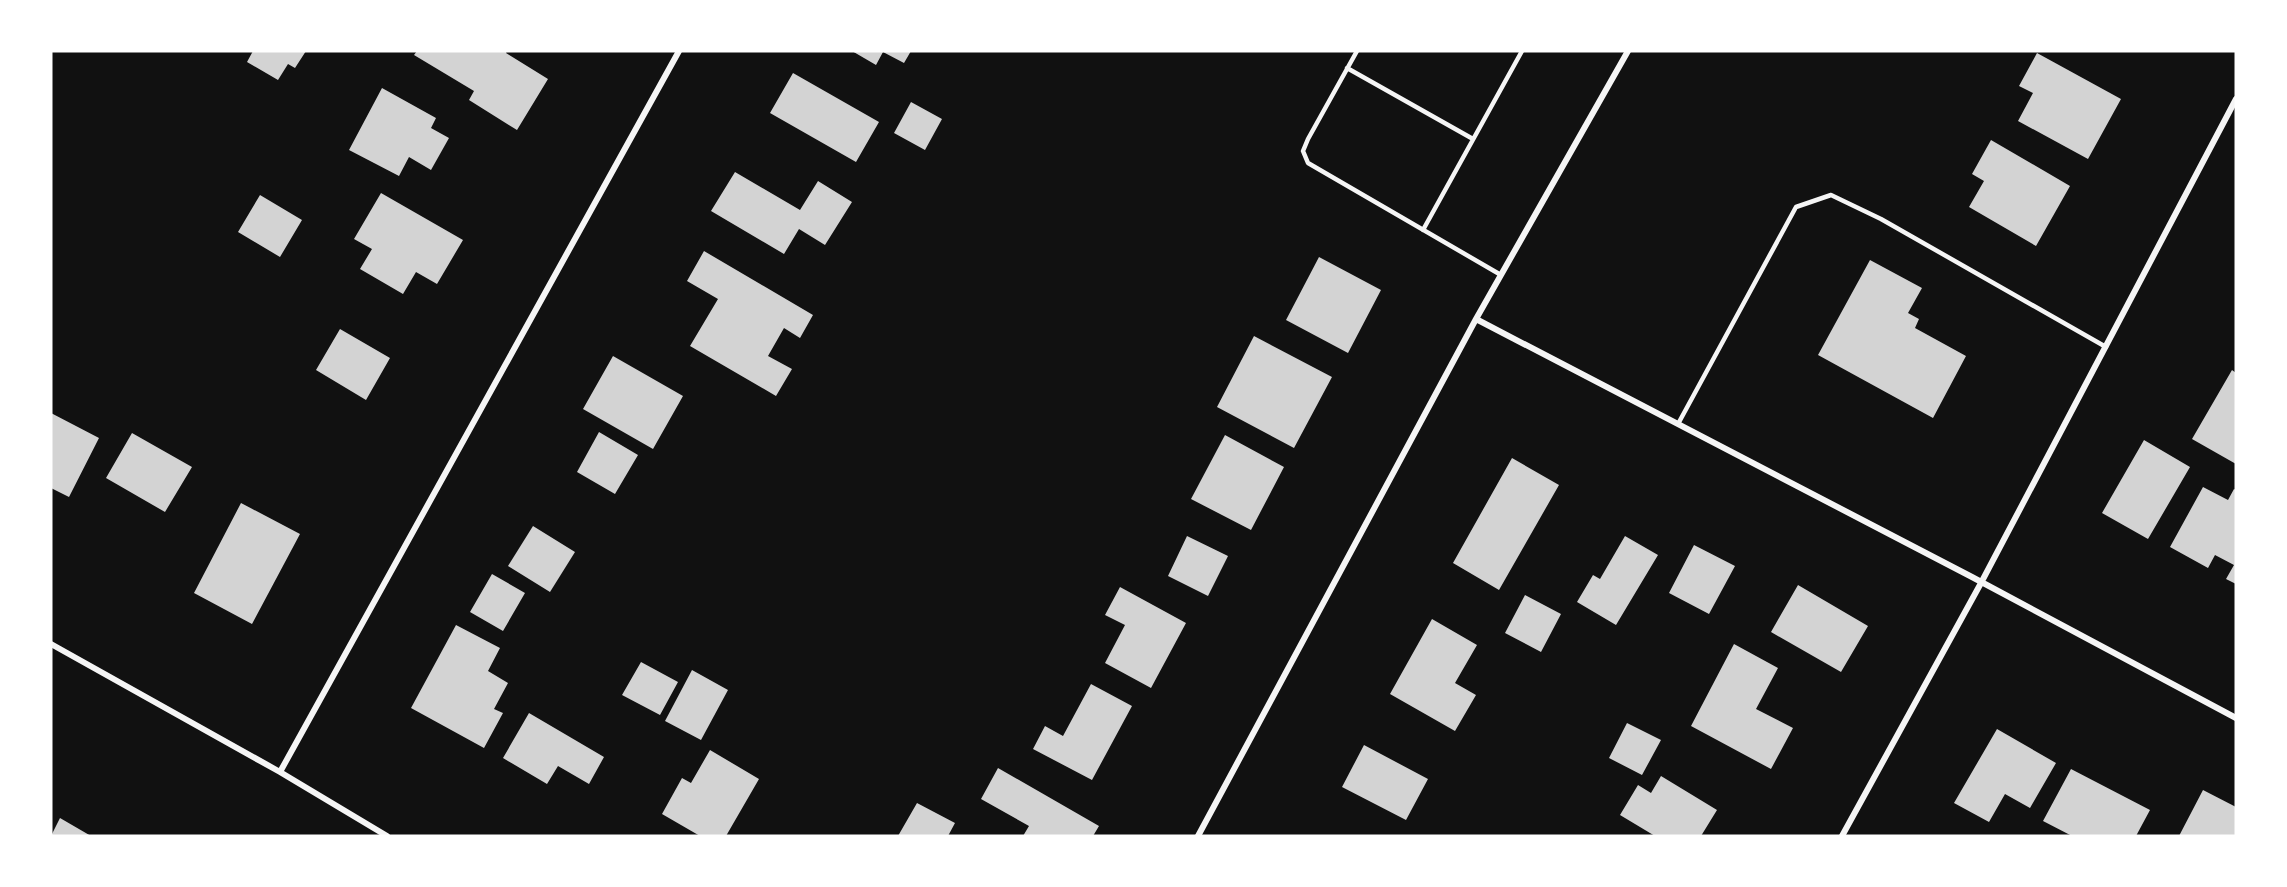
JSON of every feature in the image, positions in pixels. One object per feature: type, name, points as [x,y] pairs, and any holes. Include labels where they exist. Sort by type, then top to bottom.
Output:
[{"type":"street","points":[[280,772],[679,51]]},
{"type":"street","points":[[1198,836],[1476,319],[1628,51]]},
{"type":"street","points":[[1842,836],[1981,583],[2236,99]]},
{"type":"street","points":[[1476,319],[2236,718]]},
{"type":"street","points":[[51,644],[280,772],[387,836]]},
{"type":"lane","points":[[1357,51],[1308,139],[1303,151],[1308,163],[1501,275]]},
{"type":"lane","points":[[1423,230],[1522,51]]},
{"type":"lane","points":[[1347,68],[1473,139]]},
{"type":"lane","points":[[1678,424],[1796,207],[1831,195],[1881,219],[2106,347]]},
{"type":"building","points":[[253,51],[306,51],[295,68],[288,64],[278,80],[247,62]]},
{"type":"building","points":[[417,51],[507,51],[506,53],[548,79],[517,130],[469,100],[474,91],[414,55]]},
{"type":"building","points":[[852,51],[911,51],[904,63],[883,52],[876,65]]},
{"type":"building","points":[[2037,53],[2121,99],[2088,159],[2018,121],[2033,93],[2019,86]]},
{"type":"building","points":[[793,73],[879,122],[856,162],[770,113]]},
{"type":"building","points":[[382,88],[436,118],[431,128],[449,138],[431,170],[409,157],[399,176],[349,150]]},
{"type":"building","points":[[911,102],[942,119],[925,150],[894,133]]},
{"type":"building","points":[[1991,140],[2070,186],[2036,246],[1969,207],[1984,181],[1972,174]]},
{"type":"building","points":[[735,172],[800,210],[818,181],[852,202],[825,245],[799,229],[784,254],[711,211]]},
{"type":"building","points":[[381,193],[463,240],[437,284],[416,272],[403,294],[360,269],[372,249],[354,239]]},
{"type":"building","points":[[260,195],[302,220],[280,257],[238,232]]},
{"type":"building","points":[[704,251],[813,315],[800,338],[784,328],[768,356],[792,369],[776,396],[690,346],[718,299],[687,281]]},
{"type":"building","points":[[1319,257],[1381,290],[1348,353],[1286,320]]},
{"type":"building","points":[[1870,260],[1922,288],[1908,313],[1919,319],[1915,328],[1966,356],[1933,418],[1818,355]]},
{"type":"building","points":[[340,329],[390,358],[366,400],[316,370]]},
{"type":"building","points":[[1254,336],[1332,377],[1294,448],[1217,407]]},
{"type":"building","points":[[613,356],[683,396],[653,449],[583,409]]},
{"type":"building","points":[[2232,370],[2236,373],[2236,464],[2192,439]]},
{"type":"building","points":[[51,413],[99,438],[69,497],[51,488]]},
{"type":"building","points":[[599,432],[638,455],[615,494],[577,472]]},
{"type":"building","points":[[132,433],[192,467],[165,512],[106,478]]},
{"type":"building","points":[[1225,435],[1284,467],[1251,530],[1191,499]]},
{"type":"building","points":[[2144,440],[2190,467],[2148,539],[2102,513]]},
{"type":"building","points":[[1512,458],[1559,485],[1499,590],[1453,563]]},
{"type":"building","points":[[2203,487],[2228,500],[2234,489],[2236,490],[2236,584],[2226,579],[2234,565],[2215,555],[2208,568],[2170,547]]},
{"type":"building","points":[[241,503],[300,534],[252,624],[194,593]]},
{"type":"building","points":[[533,526],[575,552],[550,592],[508,566]]},
{"type":"building","points":[[1187,536],[1228,556],[1208,596],[1168,576]]},
{"type":"building","points":[[1625,536],[1658,555],[1616,625],[1577,602],[1593,575],[1600,579]]},
{"type":"building","points":[[1694,545],[1735,566],[1709,614],[1669,593]]},
{"type":"building","points":[[492,574],[525,593],[503,631],[470,612]]},
{"type":"building","points":[[1798,585],[1868,626],[1841,672],[1771,632]]},
{"type":"building","points":[[1120,587],[1186,623],[1151,688],[1105,663],[1125,625],[1105,615]]},
{"type":"building","points":[[1525,595],[1561,614],[1541,652],[1505,633]]},
{"type":"building","points":[[1432,619],[1477,645],[1455,683],[1476,695],[1455,731],[1390,694]]},
{"type":"building","points":[[456,625],[500,648],[488,671],[508,683],[494,709],[503,713],[484,748],[411,708]]},
{"type":"building","points":[[1734,644],[1778,668],[1756,709],[1793,728],[1771,769],[1691,726]]},
{"type":"building","points":[[641,662],[678,682],[660,715],[622,695]]},
{"type":"building","points":[[692,670],[728,690],[701,740],[665,721]]},
{"type":"building","points":[[1091,684],[1132,706],[1092,780],[1033,749],[1045,726],[1063,736]]},
{"type":"building","points":[[529,713],[604,757],[589,784],[558,766],[547,784],[503,758]]},
{"type":"building","points":[[1627,723],[1661,740],[1642,775],[1609,758]]},
{"type":"building","points":[[1997,729],[2056,763],[2030,808],[2005,794],[1989,822],[1954,803]]},
{"type":"building","points":[[1364,745],[1428,779],[1406,820],[1342,787]]},
{"type":"building","points":[[710,750],[759,779],[726,836],[700,836],[662,814],[682,778],[691,783]]},
{"type":"building","points":[[998,768],[1099,826],[1093,836],[1023,836],[1029,826],[981,799]]},
{"type":"building","points":[[2071,769],[2150,810],[2136,836],[2072,836],[2043,821]]},
{"type":"building","points":[[1661,776],[1717,810],[1701,836],[1655,836],[1620,815],[1638,785],[1651,793]]},
{"type":"building","points":[[2203,790],[2236,807],[2236,836],[2179,836]]},
{"type":"building","points":[[917,803],[955,823],[948,836],[898,836]]},
{"type":"building","points":[[60,818],[91,836],[51,836]]}]
